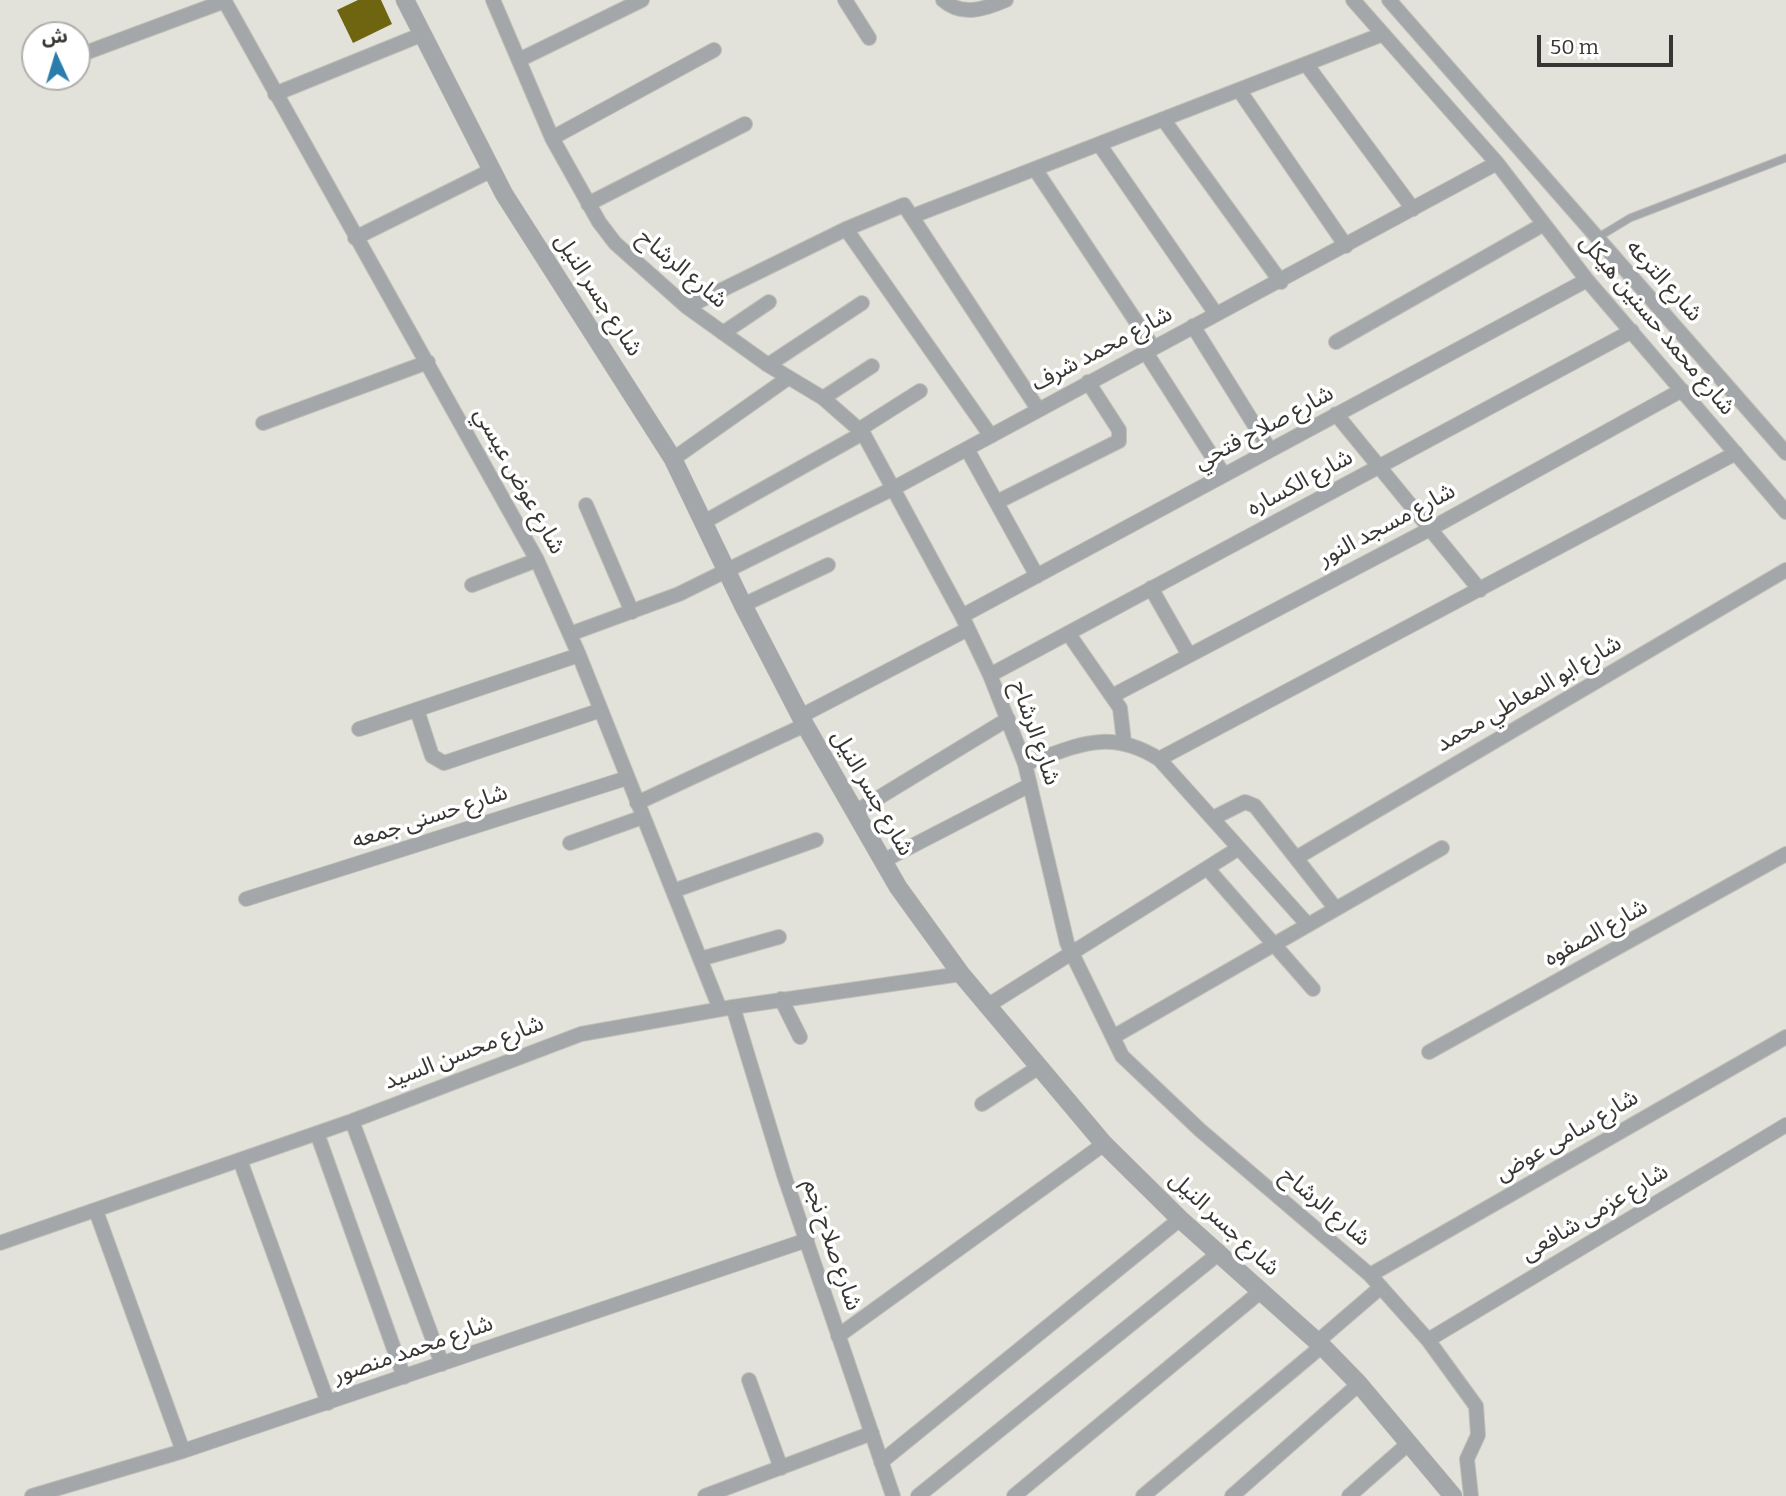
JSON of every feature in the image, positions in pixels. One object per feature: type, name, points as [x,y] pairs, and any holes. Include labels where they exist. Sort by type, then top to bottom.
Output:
[{"type":"street","points":[[91,51],[224,0]]},
{"type":"street","name":"شارع عوض عيسي","points":[[224,0],[537,560],[579,655],[701,959],[726,1008]]},
{"type":"street","name":"شارع جسر النيل","points":[[405,0],[492,170],[673,459],[743,605],[855,812],[883,861],[961,974],[1104,1144],[1180,1219],[1320,1344],[1359,1384],[1453,1496]]},
{"type":"street","name":"شارع الرشاح","points":[[493,0],[552,138],[589,204],[615,243],[687,307],[768,365],[822,398],[861,431],[894,488],[990,674],[1025,764],[1070,952],[1122,1056],[1139,1075],[1370,1275],[1428,1340],[1476,1406],[1478,1435],[1467,1459],[1471,1496]]},
{"type":"street","points":[[519,60],[642,0]]},
{"type":"street","points":[[845,0],[869,38]]},
{"type":"street","points":[[943,0],[954,8],[969,10],[1006,0]]},
{"type":"street","name":"شارع محمد حسنين هيكل","points":[[1353,0],[1497,163],[1587,280],[1786,513]]},
{"type":"street","name":"شارع الترعه","points":[[1390,0],[1597,239],[1781,437],[1786,453]]},
{"type":"street","points":[[275,94],[423,34]]},
{"type":"street","points":[[913,216],[1383,34]]},
{"type":"street","points":[[552,138],[714,50]]},
{"type":"street","points":[[1306,64],[1413,209]]},
{"type":"street","points":[[1239,90],[1346,246]]},
{"type":"street","points":[[1163,119],[1281,282]]},
{"type":"street","points":[[589,204],[745,124]]},
{"type":"street","points":[[1099,144],[1216,314]]},
{"type":"street","name":"شارع محمد شرف","points":[[570,634],[679,594],[894,488],[1149,349],[1281,282],[1497,163]]},
{"type":"street","points":[[1035,169],[1149,349],[1224,475]]},
{"type":"street","points":[[355,238],[492,170]]},
{"type":"street","points":[[687,307],[846,229],[904,205],[1038,409]]},
{"type":"street","points":[[1336,342],[1544,224]]},
{"type":"street","points":[[846,229],[991,436]]},
{"type":"street","name":"شارع صلاح فتحي","points":[[637,803],[803,720],[965,623],[1037,576],[1587,280]]},
{"type":"street","points":[[723,333],[769,302]]},
{"type":"street","points":[[768,365],[862,303]]},
{"type":"street","points":[[1193,326],[1270,450]]},
{"type":"street","name":"شارع الكساره","points":[[990,674],[1632,331]]},
{"type":"street","points":[[263,423],[428,362]]},
{"type":"street","points":[[822,398],[872,366]]},
{"type":"street","points":[[673,459],[788,378]]},
{"type":"street","points":[[997,502],[1119,441],[1119,430],[1088,382]]},
{"type":"street","points":[[704,522],[861,431],[920,390]]},
{"type":"street","name":"شارع مسجد النور","points":[[1112,696],[1430,528],[1682,390]]},
{"type":"street","points":[[1336,415],[1480,590]]},
{"type":"street","points":[[967,449],[1037,576]]},
{"type":"street","points":[[1159,759],[1736,453]]},
{"type":"street","points":[[586,505],[632,611]]},
{"type":"street","points":[[472,585],[537,560]]},
{"type":"street","points":[[743,605],[828,565]]},
{"type":"street","name":"شارع ابو المعاطي محمد","points":[[1296,858],[1786,570]]},
{"type":"street","points":[[1151,589],[1189,655]]},
{"type":"street","points":[[1068,633],[1123,714],[1124,742]]},
{"type":"street","points":[[359,729],[579,655]]},
{"type":"street","points":[[417,710],[432,756],[437,762],[444,763],[601,710]]},
{"type":"street","points":[[855,812],[1008,719]]},
{"type":"street","points":[[1025,764],[1096,740],[1124,742],[1159,759],[1308,925]]},
{"type":"street","name":"شارع حسنى جمعه","points":[[246,899],[627,778]]},
{"type":"street","points":[[883,861],[1030,785]]},
{"type":"street","points":[[1213,818],[1245,802],[1252,804],[1336,909]]},
{"type":"street","points":[[570,843],[643,817]]},
{"type":"street","points":[[673,891],[816,840]]},
{"type":"street","points":[[987,1006],[1239,848]]},
{"type":"street","points":[[1113,1037],[1443,848]]},
{"type":"street","name":"شارع الصفوه","points":[[1429,1052],[1786,854]]},
{"type":"street","points":[[1207,868],[1313,989]]},
{"type":"street","points":[[701,959],[779,937]]},
{"type":"street","name":"شارع محسن السيد","points":[[0,1243],[352,1121],[581,1034],[781,999],[961,974]]},
{"type":"street","points":[[781,999],[800,1037]]},
{"type":"street","name":"شارع صلاح نجم","points":[[726,1008],[807,1240],[891,1496]]},
{"type":"street","name":"شارع سامى عوض","points":[[1370,1275],[1786,1037]]},
{"type":"street","points":[[982,1104],[1039,1067]]},
{"type":"street","points":[[352,1121],[442,1364]]},
{"type":"street","name":"شارع عزمى شافعى","points":[[1428,1340],[1786,1125]]},
{"type":"street","points":[[317,1133],[404,1377]]},
{"type":"street","points":[[838,1336],[1104,1144]]},
{"type":"street","points":[[240,1160],[328,1402]]},
{"type":"street","points":[[96,1211],[183,1451]]},
{"type":"street","points":[[881,1462],[1180,1219]]},
{"type":"street","name":"شارع محمد منصور","points":[[32,1496],[183,1451],[807,1240]]},
{"type":"street","points":[[918,1496],[1218,1254]]},
{"type":"street","points":[[1143,1496],[1320,1344],[1381,1287]]},
{"type":"street","points":[[1014,1496],[1260,1292]]},
{"type":"street","points":[[749,1380],[781,1468]]},
{"type":"street","points":[[1232,1496],[1359,1384]]},
{"type":"street","points":[[705,1496],[872,1433]]},
{"type":"street","points":[[1349,1496],[1409,1443]]},
{"type":"lane","points":[[1597,239],[1630,218],[1786,158]]},
{"type":"building","points":[[358,0],[381,0],[392,24],[353,43],[337,10]]}]
